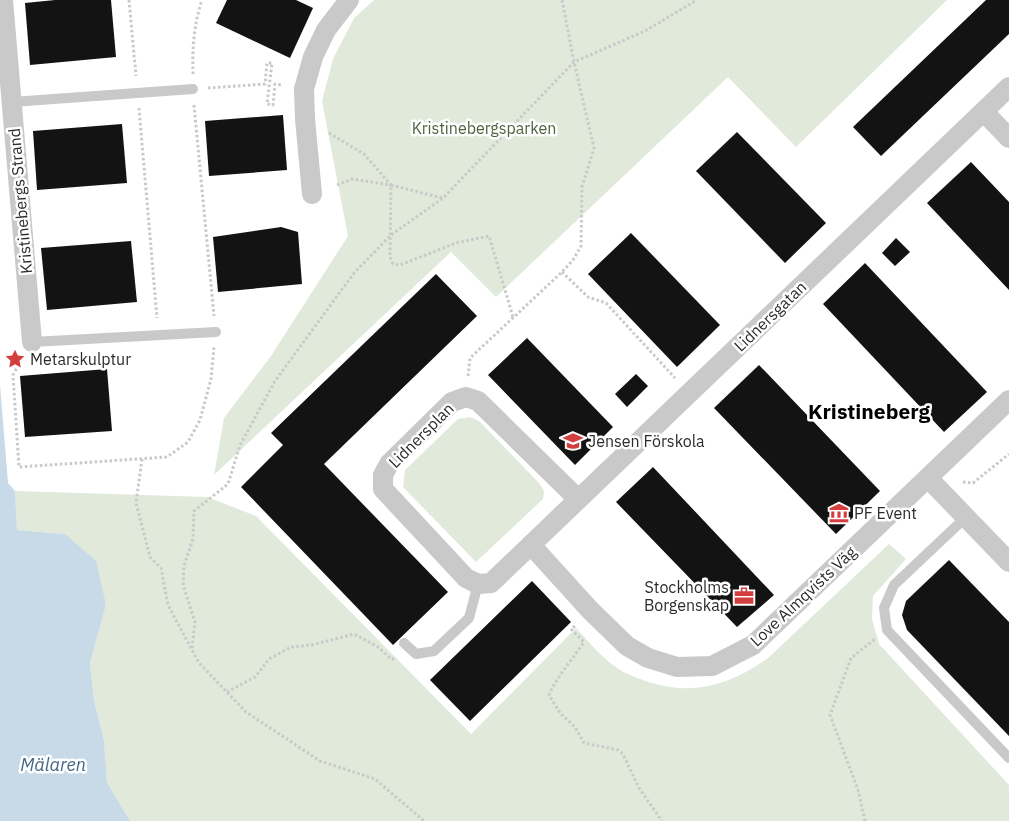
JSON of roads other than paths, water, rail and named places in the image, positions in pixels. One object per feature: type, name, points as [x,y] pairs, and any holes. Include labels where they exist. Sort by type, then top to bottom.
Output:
[{"type":"street","name":"Kristinebergs Strand","points":[[3,0],[32,342]]},
{"type":"street","points":[[312,194],[304,89],[313,57],[326,30],[349,0]]},
{"type":"street","name":"Lidnersgatan","points":[[530,545],[1009,87]]},
{"type":"street","points":[[984,112],[1009,138]]},
{"type":"street","name":"Lidnersplan","points":[[478,584],[466,578],[383,489],[383,475],[389,464],[452,402],[466,397],[478,401],[578,499]]},
{"type":"street","name":"Love Almqvists Väg","points":[[530,545],[626,646],[648,658],[677,667],[712,666],[754,645],[1009,400]]},
{"type":"street","points":[[928,478],[1009,562]]},
{"type":"street","points":[[478,584],[491,583],[530,545]]},
{"type":"lane","points":[[12,102],[193,89]]},
{"type":"lane","points":[[32,342],[216,332]]},
{"type":"lane","points":[[966,517],[894,585],[884,608],[887,630],[1009,758]]},
{"type":"lane","points":[[404,643],[416,654],[434,651],[469,618],[478,584]]},
{"type":"water","name":"Mälaren","points":[[0,385],[8,483],[15,491],[17,530],[65,534],[96,561],[106,605],[90,663],[94,700],[104,740],[107,782],[130,821],[0,821]]},
{"type":"place","name":"Metarskulptur","points":[[15,359]]},
{"type":"place","name":"Jensen Förskola","points":[[573,441]]},
{"type":"place","name":"PF Event","points":[[839,513]]},
{"type":"place","name":"Stockholms Borgenskap","points":[[744,596]]},
{"type":"district","name":"Kristineberg","points":[[869,412]]},
{"type":"park label","name":"Kristinebergsparken","points":[[484,128]]}]
